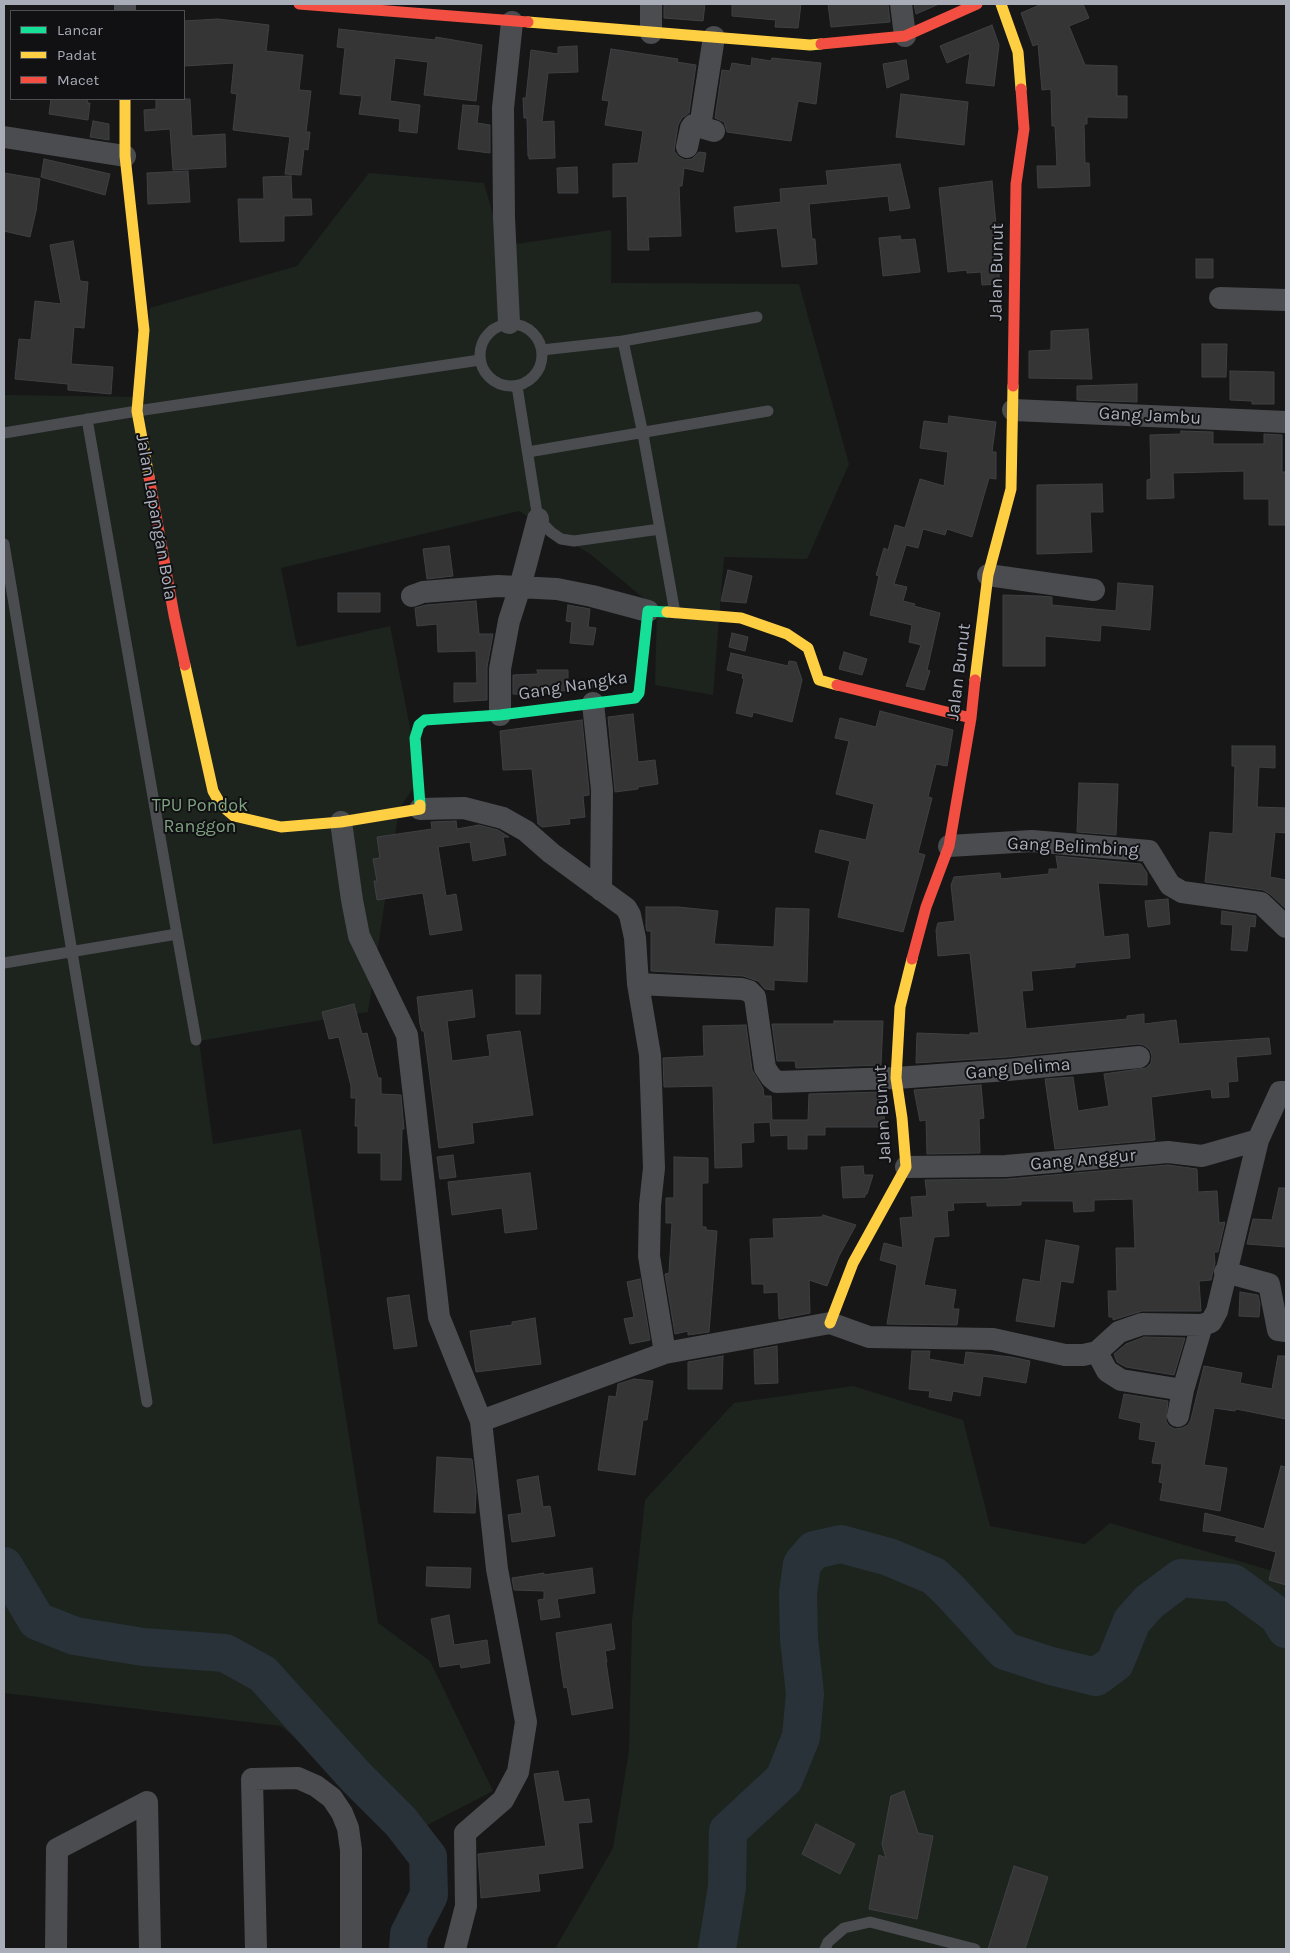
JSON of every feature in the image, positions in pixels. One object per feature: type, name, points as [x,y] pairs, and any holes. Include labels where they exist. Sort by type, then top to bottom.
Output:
[{"type":"street","points":[[302,4],[810,45],[905,36],[977,4]]},
{"type":"street","points":[[651,4],[651,33]]},
{"type":"street","points":[[902,4],[905,36]]},
{"type":"street","name":"Jalan Bunut","points":[[830,1323],[853,1263],[906,1166],[896,1078],[900,1007],[926,907],[948,846],[971,718],[988,575],[1011,489],[1016,184],[1024,129],[1018,52],[1001,4]]},
{"type":"street","points":[[509,323],[504,217],[503,108],[512,22]]},
{"type":"street","points":[[687,148],[693,126],[707,129],[714,37]]},
{"type":"street","name":"Jalan Lapangan Bola","points":[[125,100],[125,156],[144,330],[137,411],[174,615],[213,791],[221,805],[234,816],[281,826],[341,822]]},
{"type":"street","points":[[4,137],[125,156]]},
{"type":"street","points":[[1220,298],[1286,300]]},
{"type":"street","name":"Gang Jambu","points":[[1013,410],[1286,422]]},
{"type":"street","points":[[500,715],[500,669],[509,621],[538,520]]},
{"type":"street","points":[[988,575],[1094,590]]},
{"type":"street","points":[[412,596],[423,592],[460,588],[520,586],[557,589],[648,611],[741,618],[787,634],[808,648],[819,680],[971,718]]},
{"type":"street","name":"Gang Nangka","points":[[420,809],[415,738],[419,725],[425,720],[500,715],[634,698],[639,693],[648,611]]},
{"type":"street","points":[[593,703],[602,790],[601,890]]},
{"type":"street","points":[[455,1949],[466,1906],[465,1833],[503,1800],[518,1772],[526,1722],[497,1569],[481,1421],[440,1317],[406,1035],[360,936],[352,900],[341,822],[420,809],[464,808],[503,818],[526,831],[551,854],[626,908],[630,915],[635,938],[638,984],[650,1055],[654,1168],[650,1205],[649,1256],[665,1353]]},
{"type":"street","name":"Gang Belimbing","points":[[948,846],[1032,841],[1150,851],[1170,885],[1182,892],[1261,902],[1286,927]]},
{"type":"street","name":"Gang Delima","points":[[638,984],[742,989],[749,992],[755,997],[765,1068],[777,1082],[896,1078],[1008,1070],[1139,1056]]},
{"type":"street","points":[[481,1421],[665,1353],[830,1323],[869,1337],[993,1339],[1065,1355],[1083,1355],[1097,1352],[1118,1332],[1142,1324],[1202,1325],[1211,1322],[1217,1311],[1258,1140],[1280,1092],[1286,1092]]},
{"type":"street","name":"Gang Anggur","points":[[906,1166],[1006,1166],[1168,1152],[1202,1156],[1258,1140]]},
{"type":"street","points":[[1225,1272],[1269,1284],[1278,1330],[1286,1331]]},
{"type":"street","points":[[1178,1416],[1183,1390],[1202,1325]]},
{"type":"street","points":[[1097,1352],[1107,1371],[1121,1380],[1183,1390]]},
{"type":"street","points":[[256,1949],[252,1779],[280,1778],[298,1778],[316,1786],[332,1798],[342,1813],[348,1828],[351,1850],[351,1949]]},
{"type":"street","points":[[56,1949],[57,1849],[147,1802],[150,1949]]},
{"type":"lane","points":[[542,350],[623,341],[757,317]]},
{"type":"lane","points":[[509,323],[524,326],[536,336],[542,350],[542,362],[537,373],[528,382],[517,386],[500,385],[487,376],[480,360],[482,343],[492,329],[509,323]]},
{"type":"lane","points":[[623,341],[643,434],[675,613]]},
{"type":"lane","points":[[4,433],[137,411],[480,360]]},
{"type":"lane","points":[[517,386],[538,520],[561,539],[574,541],[660,529]]},
{"type":"lane","points":[[528,452],[643,434],[768,411]]},
{"type":"lane","points":[[88,419],[196,1040]]},
{"type":"lane","points":[[4,544],[147,1402]]},
{"type":"lane","points":[[4,963],[177,934]]},
{"type":"lane","points":[[825,1949],[828,1942],[844,1928],[870,1922],[975,1949]]},
{"type":"green space","name":"TPU Pondok Ranggon","points":[[369,173],[484,183],[502,246],[611,230],[611,283],[799,284],[849,464],[807,559],[724,557],[713,695],[655,685],[657,609],[590,554],[519,511],[281,568],[297,647],[390,626],[420,778],[399,809],[368,1012],[199,1041],[213,1144],[301,1129],[378,1623],[430,1661],[493,1791],[408,1835],[281,1726],[4,1693],[4,395],[143,397],[150,308],[297,266]]},
{"type":"green space","points":[[853,1386],[963,1420],[990,1526],[1085,1544],[1110,1523],[1286,1575],[1286,1949],[555,1949],[613,1848],[629,1751],[632,1621],[645,1500],[734,1403]]},
{"type":"building","points":[[664,4],[705,4],[703,21],[664,18]]},
{"type":"building","points":[[732,4],[801,4],[798,28],[775,27],[776,20],[732,16]]},
{"type":"building","points":[[828,4],[888,4],[890,22],[831,27]]},
{"type":"building","points":[[914,4],[939,4],[916,14]]},
{"type":"building","points":[[1042,4],[1083,4],[1089,18],[1069,26],[1085,65],[1117,66],[1117,96],[1127,96],[1127,118],[1087,117],[1087,124],[1084,124],[1085,163],[1089,163],[1090,186],[1038,188],[1037,166],[1057,166],[1055,126],[1052,126],[1051,89],[1042,90],[1038,44],[1033,46],[1021,13]]},
{"type":"building","points":[[218,19],[269,25],[266,51],[303,55],[299,90],[311,91],[306,132],[310,132],[308,150],[304,149],[301,175],[285,174],[290,137],[233,130],[237,94],[231,93],[234,63],[185,66],[185,21]]},
{"type":"building","points":[[992,25],[999,45],[994,86],[966,83],[970,53],[947,63],[940,46]]},
{"type":"building","points":[[339,29],[435,40],[436,37],[482,45],[476,101],[424,95],[428,62],[395,58],[390,101],[420,105],[417,133],[399,131],[400,119],[359,114],[362,96],[340,94],[345,48],[337,47]]},
{"type":"building","points":[[577,46],[578,72],[548,73],[542,122],[554,121],[555,158],[529,159],[527,118],[524,118],[523,98],[526,98],[531,50],[558,54],[558,47]]},
{"type":"building","points":[[611,49],[678,59],[677,62],[696,65],[689,113],[682,118],[678,125],[674,151],[685,160],[692,159],[699,152],[706,153],[703,172],[684,168],[682,186],[679,186],[681,236],[648,237],[649,250],[628,250],[627,196],[613,197],[613,164],[638,163],[643,131],[605,125],[609,101],[602,100]]},
{"type":"building","points":[[752,58],[771,61],[772,58],[821,63],[816,104],[798,101],[791,141],[727,132],[724,122],[715,118],[722,70],[730,71],[732,63],[751,66]]},
{"type":"building","points":[[906,60],[909,79],[887,88],[883,64]]},
{"type":"building","points":[[901,94],[968,102],[964,145],[896,137]]},
{"type":"building","points":[[190,99],[192,136],[225,134],[226,167],[173,170],[170,129],[145,131],[144,110],[156,109],[156,100]]},
{"type":"building","points":[[51,100],[88,100],[87,103],[90,103],[88,120],[49,114]]},
{"type":"building","points":[[463,105],[479,106],[477,123],[490,125],[490,153],[458,149]]},
{"type":"building","points":[[93,121],[109,124],[109,140],[90,137]]},
{"type":"building","points":[[44,159],[110,174],[105,195],[41,177]]},
{"type":"building","points":[[900,164],[910,208],[890,211],[888,196],[809,204],[812,239],[815,239],[817,264],[782,267],[777,228],[736,232],[734,207],[781,202],[780,189],[828,185],[826,171]]},
{"type":"building","points":[[577,167],[578,193],[558,193],[557,168]]},
{"type":"building","points":[[188,171],[190,202],[148,204],[147,173]]},
{"type":"building","points":[[4,173],[40,179],[30,237],[4,231]]},
{"type":"building","points":[[291,176],[292,199],[311,199],[312,215],[284,216],[284,241],[240,242],[238,199],[264,199],[263,177]]},
{"type":"building","points":[[992,181],[996,225],[1000,224],[999,284],[982,285],[981,272],[967,273],[967,270],[948,272],[939,188]]},
{"type":"building","points":[[900,236],[901,240],[915,239],[920,272],[883,276],[879,238]]},
{"type":"building","points":[[73,241],[80,281],[88,282],[84,328],[74,327],[71,364],[113,367],[111,394],[68,390],[68,384],[15,379],[19,339],[31,340],[35,301],[61,304],[50,245]]},
{"type":"building","points":[[1196,259],[1213,259],[1213,278],[1196,278]]},
{"type":"building","points":[[1088,329],[1092,379],[1029,378],[1029,351],[1051,350],[1051,331]]},
{"type":"building","points":[[1202,344],[1227,344],[1226,377],[1202,377]]},
{"type":"building","points":[[1230,371],[1274,372],[1274,404],[1252,404],[1252,401],[1230,400]]},
{"type":"building","points":[[1137,384],[1137,402],[1077,400],[1077,386]]},
{"type":"building","points":[[949,416],[996,422],[992,452],[996,452],[996,479],[989,478],[972,537],[947,529],[945,535],[923,529],[918,548],[906,545],[894,584],[907,587],[903,601],[940,613],[927,670],[930,671],[924,690],[906,686],[921,645],[909,642],[912,625],[870,615],[879,576],[876,575],[884,548],[888,550],[895,525],[905,528],[920,479],[944,486],[948,452],[920,448],[924,421],[948,424]]},
{"type":"building","points":[[1181,431],[1213,432],[1213,444],[1264,444],[1264,434],[1282,435],[1282,472],[1286,472],[1286,525],[1269,525],[1269,499],[1244,499],[1244,471],[1173,473],[1174,498],[1147,499],[1147,480],[1151,479],[1150,435],[1181,434]]},
{"type":"building","points":[[1102,484],[1103,512],[1090,512],[1092,552],[1037,554],[1037,485]]},
{"type":"building","points":[[449,546],[453,576],[427,579],[423,549]]},
{"type":"building","points":[[728,570],[752,576],[746,603],[721,601]]},
{"type":"building","points":[[1118,583],[1153,586],[1150,630],[1101,625],[1100,641],[1045,636],[1045,666],[1003,666],[1003,595],[1052,597],[1052,605],[1116,611]]},
{"type":"building","points":[[338,593],[380,593],[380,612],[338,612]]},
{"type":"building","points":[[476,601],[479,634],[493,634],[487,667],[487,700],[454,702],[454,683],[477,683],[476,651],[438,652],[437,624],[417,626],[415,608],[426,605]]},
{"type":"building","points":[[568,605],[590,609],[588,627],[596,628],[593,645],[570,643],[572,622],[566,621]]},
{"type":"building","points":[[732,633],[748,637],[745,651],[729,647]]},
{"type":"building","points":[[844,652],[867,659],[862,675],[839,669]]},
{"type":"building","points":[[731,653],[788,666],[789,661],[796,662],[802,680],[792,722],[753,712],[752,717],[736,713],[744,679],[742,678],[743,674],[727,670]]},
{"type":"building","points":[[537,670],[568,670],[568,683],[611,680],[611,685],[530,695],[513,694],[513,675],[538,674]]},
{"type":"building","points":[[880,711],[953,730],[947,766],[936,764],[928,797],[932,798],[918,853],[925,855],[903,932],[838,917],[850,861],[815,852],[820,830],[866,840],[874,804],[836,794],[849,741],[835,738],[840,718],[876,727]]},
{"type":"building","points":[[633,714],[638,762],[655,760],[658,784],[615,792],[608,717]]},
{"type":"building","points":[[582,720],[589,791],[589,795],[583,796],[585,817],[569,819],[570,824],[542,827],[538,824],[532,769],[503,770],[500,731]]},
{"type":"building","points":[[1232,746],[1275,746],[1275,768],[1259,767],[1257,807],[1286,808],[1286,833],[1275,832],[1270,877],[1286,880],[1286,909],[1263,890],[1205,882],[1210,832],[1233,834],[1235,766],[1232,766]]},
{"type":"building","points":[[1079,783],[1118,784],[1116,835],[1077,832]]},
{"type":"building","points":[[456,821],[457,829],[479,825],[498,830],[509,837],[503,837],[506,855],[473,861],[470,842],[438,847],[446,896],[456,894],[462,930],[430,935],[423,893],[377,900],[374,881],[377,881],[373,859],[380,858],[377,837],[432,829],[431,822]]},
{"type":"building","points":[[1056,856],[1141,864],[1147,873],[1147,885],[1098,883],[1104,937],[1128,934],[1130,958],[1075,963],[1075,967],[1031,971],[1033,990],[1022,991],[1026,1029],[1127,1019],[1127,1016],[1144,1014],[1144,1024],[1176,1020],[1179,1044],[1269,1038],[1271,1054],[1236,1057],[1238,1081],[1228,1082],[1229,1097],[1212,1098],[1211,1089],[1151,1097],[1155,1140],[1055,1149],[1045,1079],[1073,1077],[1078,1111],[1109,1106],[1104,1074],[1146,1068],[1151,1063],[1152,1056],[1150,1050],[1144,1045],[916,1063],[917,1033],[970,1035],[970,1033],[979,1033],[970,953],[938,956],[936,930],[938,923],[955,921],[951,885],[954,877],[1000,873],[1001,879],[1049,874],[1049,869],[1058,869]]},
{"type":"building","points":[[1168,899],[1170,924],[1148,927],[1145,901]]},
{"type":"building","points":[[646,907],[678,907],[718,911],[714,944],[774,947],[776,908],[809,909],[807,982],[774,980],[774,990],[765,989],[758,981],[743,976],[651,971],[651,931],[647,931],[646,927]]},
{"type":"building","points":[[1222,911],[1256,916],[1255,927],[1250,926],[1247,951],[1231,950],[1233,925],[1221,924]]},
{"type":"building","points":[[516,975],[541,975],[540,1014],[516,1014]]},
{"type":"building","points":[[472,990],[475,1017],[447,1021],[452,1061],[490,1056],[487,1035],[520,1031],[533,1115],[472,1123],[474,1143],[439,1148],[424,1031],[422,1031],[420,1024],[417,997]]},
{"type":"building","points":[[354,1004],[362,1034],[367,1033],[378,1078],[381,1078],[381,1094],[401,1095],[404,1129],[402,1129],[401,1180],[381,1180],[381,1153],[358,1153],[358,1126],[355,1126],[356,1098],[351,1098],[351,1086],[339,1037],[329,1039],[322,1012]]},
{"type":"building","points":[[834,1021],[883,1021],[881,1065],[796,1068],[795,1061],[777,1061],[772,1024],[834,1024]]},
{"type":"building","points":[[746,1025],[752,1070],[763,1088],[764,1096],[771,1096],[772,1120],[808,1120],[809,1094],[882,1092],[885,1127],[825,1127],[825,1135],[807,1135],[807,1149],[788,1149],[788,1135],[771,1136],[770,1122],[753,1123],[754,1142],[741,1143],[742,1167],[715,1168],[713,1086],[664,1087],[663,1058],[704,1056],[703,1026]]},
{"type":"building","points":[[981,1085],[984,1118],[979,1119],[980,1153],[927,1154],[926,1120],[920,1121],[914,1090]]},
{"type":"building","points":[[453,1155],[456,1177],[440,1179],[437,1157]]},
{"type":"building","points":[[674,1157],[708,1158],[708,1183],[702,1183],[702,1227],[706,1227],[706,1230],[717,1231],[709,1332],[688,1335],[688,1331],[675,1334],[665,1274],[669,1273],[672,1223],[666,1223],[666,1198],[674,1198]]},
{"type":"building","points":[[1168,1165],[1197,1169],[1198,1192],[1217,1191],[1219,1223],[1225,1222],[1218,1252],[1214,1252],[1215,1263],[1211,1280],[1199,1281],[1201,1311],[1142,1311],[1113,1320],[1113,1317],[1109,1317],[1108,1291],[1117,1291],[1116,1248],[1135,1248],[1133,1199],[1094,1200],[1094,1211],[1074,1212],[1073,1201],[1021,1201],[1021,1205],[987,1206],[987,1202],[953,1203],[954,1210],[947,1211],[949,1236],[934,1237],[924,1285],[956,1290],[953,1309],[959,1309],[957,1325],[887,1324],[897,1265],[880,1260],[884,1243],[903,1248],[900,1218],[913,1217],[911,1197],[927,1196],[925,1180],[1007,1179]]},
{"type":"building","points":[[863,1166],[864,1175],[873,1175],[867,1194],[865,1194],[865,1197],[843,1198],[841,1167]]},
{"type":"building","points":[[530,1173],[537,1229],[505,1233],[502,1208],[452,1215],[448,1182]]},
{"type":"building","points":[[1279,1188],[1286,1188],[1286,1247],[1247,1244],[1253,1219],[1272,1220]]},
{"type":"building","points":[[823,1215],[856,1225],[839,1256],[827,1286],[809,1280],[810,1313],[779,1319],[778,1292],[764,1293],[764,1284],[752,1284],[750,1239],[774,1238],[773,1219],[822,1217]]},
{"type":"building","points":[[1046,1240],[1079,1246],[1073,1283],[1061,1281],[1054,1327],[1016,1321],[1023,1279],[1040,1282]]},
{"type":"building","points":[[640,1279],[650,1340],[630,1344],[624,1319],[634,1317],[627,1282]]},
{"type":"building","points":[[1240,1292],[1258,1295],[1260,1304],[1259,1317],[1239,1316]]},
{"type":"building","points":[[409,1295],[417,1346],[394,1349],[387,1298]]},
{"type":"building","points":[[535,1318],[541,1364],[476,1372],[470,1331],[512,1325],[512,1322]]},
{"type":"building","points":[[1144,1337],[1185,1338],[1174,1375],[1126,1367],[1117,1362],[1114,1354],[1126,1344]]},
{"type":"building","points":[[777,1346],[778,1383],[755,1384],[754,1350]]},
{"type":"building","points":[[912,1351],[930,1351],[929,1359],[964,1365],[966,1352],[1030,1361],[1026,1383],[983,1376],[980,1396],[953,1391],[951,1401],[929,1397],[930,1391],[909,1389]]},
{"type":"building","points":[[723,1356],[722,1389],[688,1389],[688,1362]]},
{"type":"building","points":[[1278,1356],[1286,1356],[1286,1419],[1236,1409],[1235,1411],[1214,1408],[1204,1465],[1227,1468],[1220,1511],[1160,1500],[1163,1483],[1159,1482],[1162,1464],[1152,1463],[1156,1442],[1139,1439],[1141,1423],[1119,1418],[1124,1394],[1168,1401],[1166,1421],[1169,1426],[1175,1429],[1182,1428],[1188,1425],[1191,1419],[1204,1366],[1242,1373],[1240,1383],[1272,1389]]},
{"type":"building","points":[[634,1379],[653,1381],[647,1420],[643,1420],[635,1475],[598,1470],[609,1396],[616,1397],[618,1384]]},
{"type":"building","points":[[437,1457],[472,1459],[476,1492],[475,1513],[434,1512]]},
{"type":"building","points":[[1281,1466],[1286,1467],[1286,1585],[1269,1580],[1276,1552],[1235,1541],[1237,1536],[1203,1531],[1205,1513],[1264,1529]]},
{"type":"building","points":[[538,1476],[543,1507],[550,1506],[555,1536],[512,1542],[508,1515],[522,1513],[517,1480]]},
{"type":"building","points":[[427,1567],[471,1568],[470,1588],[426,1586]]},
{"type":"building","points":[[592,1568],[595,1593],[557,1599],[560,1617],[541,1620],[538,1600],[544,1599],[544,1591],[514,1590],[512,1578]]},
{"type":"building","points":[[449,1615],[454,1645],[487,1640],[490,1663],[461,1668],[460,1664],[440,1667],[431,1619]]},
{"type":"building","points":[[611,1624],[615,1649],[605,1651],[613,1708],[572,1715],[567,1687],[564,1688],[556,1633]]},
{"type":"building","points":[[558,1771],[564,1802],[589,1799],[592,1822],[578,1823],[583,1868],[538,1874],[540,1891],[481,1898],[478,1854],[546,1846],[534,1774]]},
{"type":"building","points":[[904,1791],[918,1833],[933,1836],[917,1919],[869,1909],[879,1855],[886,1858],[882,1844],[891,1796]]},
{"type":"building","points":[[816,1824],[855,1844],[840,1874],[802,1854]]},
{"type":"building","points":[[1014,1866],[1048,1877],[1025,1949],[988,1949]]},
{"type":"waterway","points":[[717,1949],[727,1887],[728,1831],[784,1779],[801,1737],[805,1694],[799,1639],[798,1593],[802,1564],[814,1550],[841,1544],[889,1557],[934,1576],[1005,1651],[1051,1666],[1096,1677],[1115,1663],[1132,1621],[1149,1602],[1181,1578],[1233,1583],[1278,1616],[1286,1629]]},
{"type":"waterway","points":[[4,1566],[37,1621],[75,1636],[143,1647],[225,1653],[263,1674],[356,1777],[401,1822],[428,1857],[429,1895],[409,1934],[408,1949]]},
{"type":"traffic: fast","points":[[420,805],[415,738],[419,725],[425,720],[500,715],[635,698],[639,693],[648,611],[667,612]]},
{"type":"traffic: slow","points":[[1001,4],[1018,52],[1021,89]]},
{"type":"traffic: slow","points":[[528,22],[810,45],[821,44]]},
{"type":"traffic: slow","points":[[125,100],[125,156],[144,330],[137,411],[149,477]]},
{"type":"traffic: slow","points":[[975,680],[988,575],[1011,489],[1013,386]]},
{"type":"traffic: slow","points":[[667,612],[741,618],[787,634],[808,648],[819,680],[837,685]]},
{"type":"traffic: slow","points":[[185,665],[213,791],[221,805],[234,816],[281,827],[341,822],[420,809],[420,805]]},
{"type":"traffic: slow","points":[[830,1323],[853,1263],[906,1167],[896,1078],[900,1007],[912,959]]},
{"type":"traffic: jam","points":[[299,4],[528,22]]},
{"type":"traffic: jam","points":[[821,44],[905,36],[977,4]]},
{"type":"traffic: jam","points":[[1013,386],[1016,184],[1024,129],[1021,89]]},
{"type":"traffic: jam","points":[[149,477],[185,665]]},
{"type":"traffic: jam","points":[[912,959],[926,907],[949,846],[971,718],[975,680]]},
{"type":"traffic: jam","points":[[837,685],[971,718]]}]
